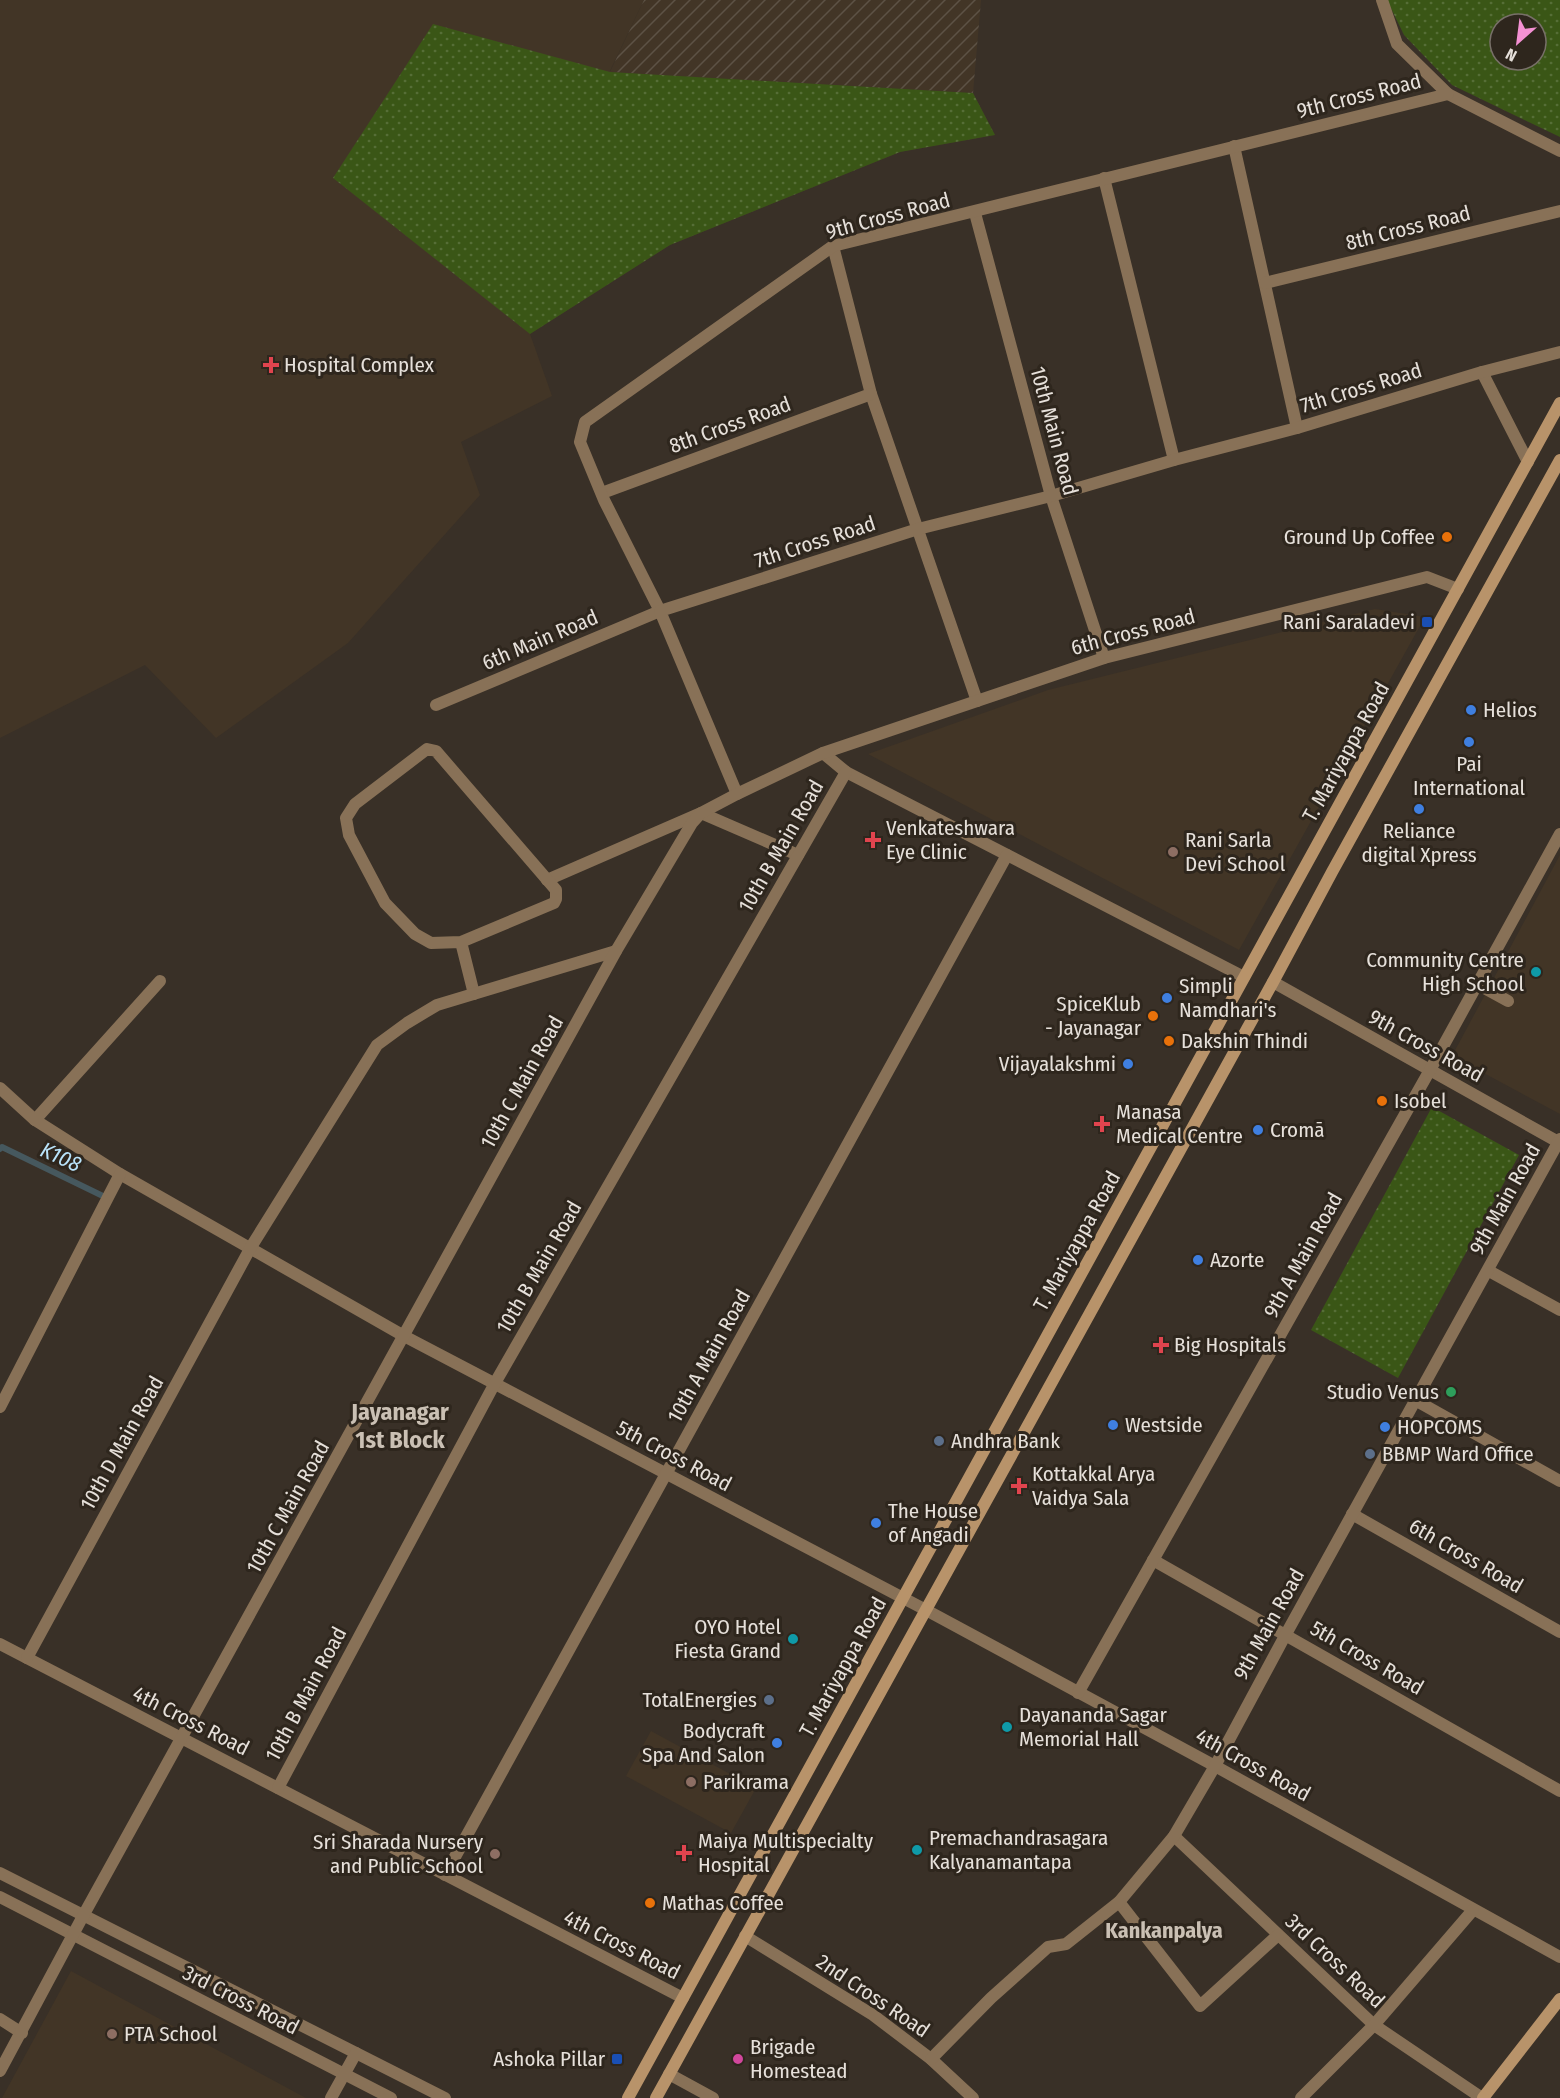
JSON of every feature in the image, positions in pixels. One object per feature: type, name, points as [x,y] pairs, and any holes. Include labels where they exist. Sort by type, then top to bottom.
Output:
[{"type":"main road","name":"T. Mariyappa Road","points":[[628,2098],[1560,403]]},
{"type":"main road","points":[[656,2098],[1274,982],[1332,872],[1560,460]]},
{"type":"main road","points":[[1483,2098],[1560,1999]]},
{"type":"street","points":[[1383,0],[1397,44],[1448,94],[1560,151]]},
{"type":"street","name":"9th Cross Road","points":[[660,611],[602,493],[580,442],[585,422],[833,246],[975,213],[1004,203],[1448,94]]},
{"type":"street","points":[[1234,146],[1297,428]]},
{"type":"street","points":[[1104,178],[1174,460]]},
{"type":"street","name":"8th Cross Road","points":[[1265,283],[1560,211]]},
{"type":"street","name":"10th Main Road","points":[[975,213],[1051,496],[1104,658]]},
{"type":"street","points":[[833,246],[871,394],[977,701]]},
{"type":"street","name":"7th Cross Road","points":[[660,611],[918,530],[1297,428],[1482,372],[1560,352]]},
{"type":"street","points":[[1482,372],[1528,462]]},
{"type":"street","name":"8th Cross Road","points":[[602,493],[871,394]]},
{"type":"street","name":"6th Cross Road","points":[[737,794],[823,753],[1104,658],[1427,578],[1458,589]]},
{"type":"street","points":[[660,611],[737,794]]},
{"type":"street","name":"6th Main Road","points":[[436,705],[660,611]]},
{"type":"street","points":[[427,749],[436,751],[556,890],[554,903],[461,942],[431,943],[415,934],[385,903],[349,835],[346,818],[355,804],[427,749]]},
{"type":"street","points":[[823,753],[846,772],[1244,977]]},
{"type":"street","name":"10th B Main Road","points":[[278,1788],[495,1383],[846,772]]},
{"type":"street","name":"10th C Main Road","points":[[0,2071],[83,1916],[616,951],[692,823],[701,813],[737,794]]},
{"type":"street","points":[[547,880],[701,813],[798,855]]},
{"type":"street","name":"9th A Main Road","points":[[1078,1694],[1430,1070],[1560,834]]},
{"type":"street","name":"10th A Main Road","points":[[445,1875],[1007,855]]},
{"type":"street","points":[[461,942],[474,994]]},
{"type":"street","name":"10th D Main Road","points":[[27,1658],[251,1247],[377,1045],[437,1005],[616,951]]},
{"type":"street","points":[[35,1120],[160,981]]},
{"type":"street","name":"9th Cross Road","points":[[1274,982],[1559,1142]]},
{"type":"street","points":[[1477,984],[1508,1001]]},
{"type":"street","name":"5th Cross Road","points":[[0,1088],[35,1120],[120,1174],[404,1336],[926,1610]]},
{"type":"street","name":"9th Main Road","points":[[931,2059],[991,1998],[1048,1947],[1065,1945],[1119,1902],[1174,1836],[1215,1766],[1559,1142]]},
{"type":"street","points":[[0,1407],[120,1174]]},
{"type":"street","points":[[1489,1271],[1560,1310]]},
{"type":"street","points":[[1415,1400],[1560,1481]]},
{"type":"street","name":"6th Cross Road","points":[[1352,1514],[1560,1632]]},
{"type":"street","name":"5th Cross Road","points":[[1153,1560],[1560,1791]]},
{"type":"street","name":"4th Cross Road","points":[[926,1610],[1215,1766],[1560,1957]]},
{"type":"street","name":"4th Cross Road","points":[[0,1644],[683,1998]]},
{"type":"street","name":"3rd Cross Road","points":[[1174,1836],[1374,2025],[1483,2098]]},
{"type":"street","points":[[0,1873],[445,2098]]},
{"type":"street","name":"3rd Cross Road","points":[[0,1898],[391,2098]]},
{"type":"street","points":[[1119,1902],[1200,2006],[1278,1935]]},
{"type":"street","points":[[1300,2098],[1374,2025],[1473,1910]]},
{"type":"street","name":"2nd Cross Road","points":[[745,1936],[873,2015],[931,2059],[973,2098]]},
{"type":"street","points":[[0,2019],[22,2033]]},
{"type":"street","points":[[331,2098],[356,2052]]},
{"type":"street","points":[[669,2074],[713,2098]]},
{"type":"shaded area","name":"Hospital Complex","points":[[0,0],[644,0],[610,71],[973,93],[995,135],[900,152],[670,245],[530,334],[552,396],[461,442],[480,495],[348,643],[216,738],[145,665],[0,738]]},
{"type":"shaded area","points":[[644,0],[981,0],[973,93],[610,72]]},
{"type":"shaded area","name":"Rani Sarla Devi School","points":[[1375,609],[1425,617],[1239,950],[868,754],[1048,690]]},
{"type":"shaded area","points":[[1560,855],[1560,1114],[1452,1056]]},
{"type":"shaded area","name":"Parikrama","points":[[651,1731],[756,1788],[731,1833],[626,1776]]},
{"type":"shaded area","name":"PTA School","points":[[71,1971],[306,2098],[2,2098]]},
{"type":"green space","points":[[1387,0],[1560,0],[1560,137],[1452,85],[1404,35]]},
{"type":"green space","points":[[433,24],[610,72],[973,93],[995,135],[900,152],[670,245],[530,334],[333,178]]},
{"type":"green space","points":[[1432,1107],[1519,1155],[1398,1378],[1311,1330]]},
{"type":"waterway","name":"K108","points":[[0,1149],[2,1147],[107,1198]]},
{"type":"place","name":"Hospital Complex","points":[[271,365]]},
{"type":"place","name":"Ground Up Coffee","points":[[1447,537]]},
{"type":"place","name":"Rani Saraladevi","points":[[1427,622]]},
{"type":"place","name":"Helios","points":[[1471,710]]},
{"type":"place","name":"Pai International","points":[[1469,742]]},
{"type":"place","name":"Reliance digital Xpress","points":[[1419,809]]},
{"type":"place","name":"Venkateshwara Eye Clinic","points":[[873,840]]},
{"type":"place","name":"Rani Sarla Devi School","points":[[1173,852]]},
{"type":"place","name":"Community Centre High School","points":[[1536,972]]},
{"type":"place","name":"Simpli Namdhari's","points":[[1167,998]]},
{"type":"place","name":"SpiceKlub - Jayanagar","points":[[1153,1016]]},
{"type":"place","name":"Dakshin Thindi","points":[[1169,1041]]},
{"type":"place","name":"Vijayalakshmi","points":[[1128,1064]]},
{"type":"place","name":"Isobel","points":[[1382,1101]]},
{"type":"place","name":"Manasa Medical Centre","points":[[1102,1124]]},
{"type":"place","name":"Cromā","points":[[1258,1130]]},
{"type":"place","name":"Azorte","points":[[1198,1260]]},
{"type":"place","name":"Big Hospitals","points":[[1161,1345]]},
{"type":"place","name":"Studio Venus","points":[[1451,1392]]},
{"type":"place","name":"Westside","points":[[1113,1425]]},
{"type":"place","name":"HOPCOMS","points":[[1385,1427]]},
{"type":"place","name":"Andhra Bank","points":[[939,1441]]},
{"type":"place","name":"BBMP Ward Office","points":[[1370,1454]]},
{"type":"place","name":"Kottakkal Arya Vaidya Sala","points":[[1019,1486]]},
{"type":"place","name":"The House of Angadi","points":[[876,1523]]},
{"type":"place","name":"OYO Hotel Fiesta Grand","points":[[793,1639]]},
{"type":"place","name":"TotalEnergies","points":[[769,1700]]},
{"type":"place","name":"Dayananda Sagar Memorial Hall","points":[[1007,1727]]},
{"type":"place","name":"Bodycraft Spa And Salon","points":[[777,1743]]},
{"type":"place","name":"Parikrama","points":[[691,1782]]},
{"type":"place","name":"Premachandrasagara Kalyanamantapa","points":[[917,1850]]},
{"type":"place","name":"Maiya Multispecialty Hospital","points":[[684,1853]]},
{"type":"place","name":"Sri Sharada Nursery and Public School","points":[[495,1854]]},
{"type":"place","name":"Mathas Coffee","points":[[650,1903]]},
{"type":"place","name":"PTA School","points":[[112,2034]]},
{"type":"place","name":"Ashoka Pillar","points":[[617,2059]]},
{"type":"place","name":"Brigade Homestead","points":[[738,2059]]},
{"type":"district","name":"Jayanagar 1st Block","points":[[400,1426]]},
{"type":"district","name":"Kankanpalya","points":[[1164,1930]]}]
